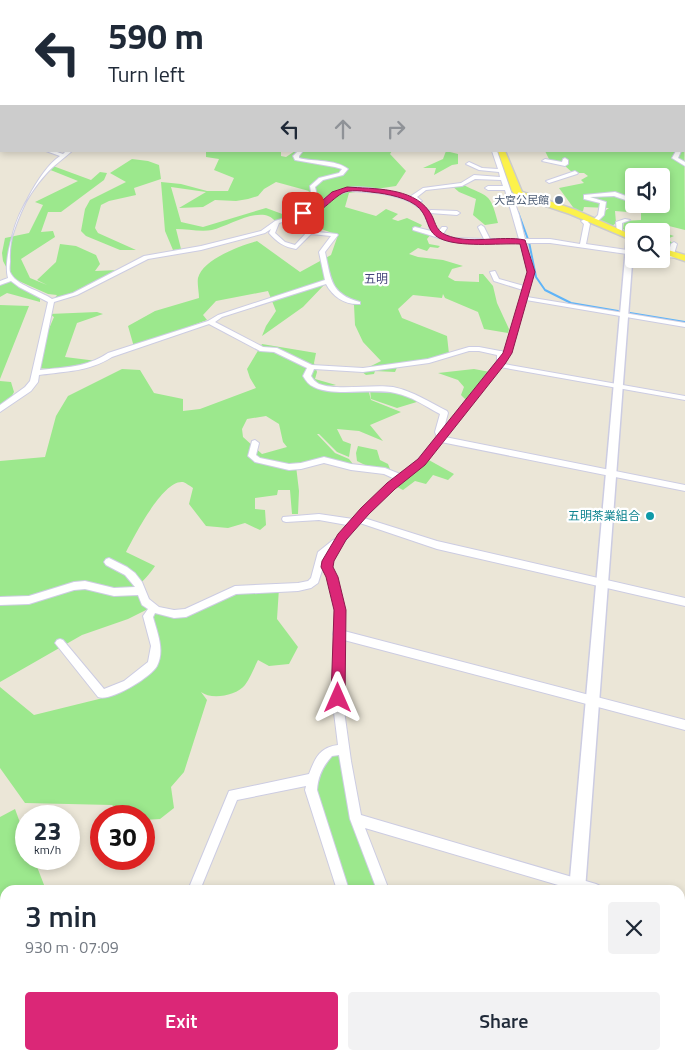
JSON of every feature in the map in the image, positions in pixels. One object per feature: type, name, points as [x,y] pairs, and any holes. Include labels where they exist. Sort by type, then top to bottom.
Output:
[{"type":"main road","points":[[501,152],[511,192],[573,212],[625,235]]},
{"type":"street","points":[[52,152],[62,155]]},
{"type":"street","points":[[68,152],[47,167],[11,212],[2,248],[3,261],[7,272],[15,282],[51,301],[75,294],[146,256],[201,248],[263,232],[277,222],[303,213],[309,214],[340,191],[356,188],[401,195],[412,200],[429,213],[457,213]]},
{"type":"street","points":[[300,152],[296,156],[297,159],[312,163],[340,166],[345,169],[341,174],[321,179],[312,187],[315,199],[306,207],[303,213]]},
{"type":"street","points":[[109,562],[132,574],[137,580],[145,602],[154,608],[174,614],[186,613],[235,590],[298,587],[312,584],[315,580],[322,554],[342,537],[365,511],[421,462],[508,353],[531,272],[511,192],[503,179],[494,152]]},
{"type":"street","points":[[678,152],[675,158],[685,164]]},
{"type":"street","points":[[545,161],[565,164],[565,160]]},
{"type":"street","points":[[469,164],[481,169],[501,171]]},
{"type":"street","points":[[549,181],[574,173]]},
{"type":"street","points":[[439,235],[433,230],[430,210],[413,197],[425,189],[462,184],[474,178],[503,179]]},
{"type":"street","points":[[488,188],[511,192]]},
{"type":"street","points":[[597,188],[625,198]]},
{"type":"street","points":[[584,245],[587,224],[584,221],[592,220],[602,215],[603,202],[586,198],[586,196],[615,194]]},
{"type":"street","points":[[619,232],[619,222],[627,220]]},
{"type":"street","points":[[277,222],[272,233],[281,243],[288,246],[296,247],[310,232],[335,235],[322,252],[328,281],[332,291],[338,296],[358,303]]},
{"type":"street","points":[[481,227],[488,241]]},
{"type":"street","points":[[439,235],[444,228]]},
{"type":"street","points":[[415,229],[452,240],[559,242],[625,251]]},
{"type":"street","points":[[674,244],[678,256]]},
{"type":"street","points":[[577,885],[624,315],[630,268]]},
{"type":"street","points":[[493,272],[496,280],[527,289]]},
{"type":"street","points":[[0,283],[12,278]]},
{"type":"street","points":[[36,373],[97,363],[110,355],[210,322],[220,316],[328,281]]},
{"type":"street","points":[[524,298],[685,325]]},
{"type":"street","points":[[0,409],[28,389],[34,382],[51,301]]},
{"type":"street","points":[[210,322],[262,349],[275,350],[312,367],[363,370],[384,368],[429,361],[469,349],[500,353],[500,363]]},
{"type":"street","points":[[500,363],[685,398]]},
{"type":"street","points":[[312,367],[306,376],[311,383],[320,387],[379,388],[403,392],[422,400],[444,413],[439,432],[441,439]]},
{"type":"street","points":[[441,439],[685,488]]},
{"type":"street","points":[[254,443],[252,456],[258,460],[289,466],[301,466],[324,460],[351,468],[385,471],[401,478]]},
{"type":"street","points":[[286,519],[319,516],[357,521],[437,545],[685,602]]},
{"type":"street","points":[[342,537],[328,561],[327,567],[332,577],[340,610],[337,696],[356,819],[381,885]]},
{"type":"street","points":[[0,601],[29,600],[85,584],[114,592],[141,591]]},
{"type":"street","points":[[60,642],[102,694],[109,694],[128,684],[152,664],[156,646],[148,616],[154,608]]},
{"type":"street","points":[[338,634],[685,725]]},
{"type":"street","points":[[341,885],[311,790],[312,779],[320,760],[329,750],[344,749]]},
{"type":"street","points":[[196,885],[233,795],[312,779]]},
{"type":"street","points":[[356,819],[570,885]]},
{"type":"green space","points":[[206,152],[281,152],[281,156],[286,157],[294,152],[391,152],[390,154],[406,171],[396,186],[349,193],[345,207],[376,216],[386,209],[398,214],[392,219],[398,221],[407,218],[422,225],[419,229],[431,234],[427,239],[429,244],[440,246],[438,248],[430,247],[427,251],[418,248],[409,254],[443,260],[463,266],[452,269],[448,277],[455,281],[479,282],[479,274],[483,274],[493,286],[497,303],[509,329],[508,333],[484,329],[478,312],[445,298],[443,294],[442,298],[413,295],[398,309],[402,318],[447,336],[449,354],[411,364],[399,363],[395,372],[375,371],[374,374],[366,375],[361,371],[381,361],[363,342],[355,325],[354,305],[325,284],[303,307],[262,336],[276,311],[268,291],[216,301],[203,315],[207,320],[134,347],[128,326],[155,311],[199,298],[198,278],[201,271],[214,259],[223,254],[257,241],[300,272],[331,255],[338,235],[290,218],[275,221],[269,216],[262,215],[254,215],[212,230],[176,229],[181,249],[173,250],[165,231],[161,182],[181,184],[207,191],[228,191],[234,178],[214,170],[219,159],[206,157]],"holes":[[[276,182],[309,191],[301,204],[285,215],[266,208],[203,227],[181,222],[171,187],[206,192],[179,208],[203,207],[215,200],[236,201],[248,199],[258,196],[264,189]]]},
{"type":"green space","points":[[446,152],[458,154],[458,164],[452,165],[434,175],[436,168],[423,168],[443,159]]},
{"type":"green space","points":[[546,152],[684,152],[685,230],[670,226],[670,223],[625,223],[625,230],[623,229],[624,221],[641,220],[641,213],[670,213],[670,168],[625,168],[625,212],[615,211],[616,223],[611,227],[600,222],[602,213],[609,208],[584,207],[583,211],[578,214],[559,188],[584,183],[581,180],[588,176],[584,173],[573,173],[565,166],[550,161]]},
{"type":"green space","points":[[132,159],[148,161],[159,165],[161,179],[134,188],[136,195],[109,201],[101,205],[95,228],[98,233],[136,250],[120,250],[86,236],[81,231],[85,209],[90,200],[126,182],[110,173]]},
{"type":"green space","points":[[53,166],[91,180],[100,172],[107,173],[104,180],[61,212],[48,212],[41,232],[53,231],[55,237],[21,259],[30,278],[47,285],[37,280],[56,262],[60,244],[76,246],[96,255],[100,264],[95,271],[119,270],[75,294],[54,299],[57,295],[48,294],[12,278],[3,261],[2,253],[5,238],[29,233],[43,205],[35,202],[78,181],[48,169]]},
{"type":"green space","points":[[462,184],[483,194],[490,200],[498,223],[485,225],[473,215],[476,199],[459,192],[451,185]]},
{"type":"green space","points":[[13,279],[40,296],[40,302],[7,293],[0,297],[0,284]]},
{"type":"green space","points":[[0,305],[29,306],[0,379]]},
{"type":"green space","points":[[97,312],[103,314],[77,323],[65,357],[97,361],[61,370],[37,368],[42,345],[54,317],[49,314]]},
{"type":"green space","points":[[262,344],[316,353],[314,363],[317,372],[315,379],[336,385],[323,387],[368,389],[371,400],[401,412],[370,425],[383,441],[359,431],[337,429],[343,441],[351,444],[349,457],[337,452],[317,434],[335,453],[349,459],[356,468],[333,462],[296,466],[299,491],[298,514],[292,514],[290,490],[278,490],[277,495],[255,498],[255,509],[265,510],[266,525],[260,530],[245,523],[228,528],[206,526],[189,504],[193,488],[183,482],[175,484],[158,499],[150,510],[126,552],[155,566],[147,577],[139,584],[125,590],[85,585],[116,595],[138,591],[152,607],[128,619],[82,635],[0,682],[0,461],[45,457],[56,416],[68,396],[122,369],[140,370],[154,393],[183,399],[183,411],[200,409],[256,388],[247,369]],"holes":[[[266,416],[279,424],[283,442],[287,447],[262,454],[243,437],[242,429],[247,419]]]},
{"type":"green space","points":[[474,369],[490,372],[481,387],[466,400],[461,395],[464,387],[458,380],[438,373]]},
{"type":"green space","points":[[0,381],[11,382],[14,392],[7,405],[0,409]]},
{"type":"green space","points":[[370,390],[397,391],[420,401],[397,408],[371,399]]},
{"type":"green space","points":[[358,446],[377,450],[380,460],[388,464],[390,469],[365,465],[357,461],[356,453]]},
{"type":"green space","points":[[427,459],[454,474],[448,480],[433,475],[426,484],[415,481],[403,490],[395,486]]},
{"type":"green space","points":[[279,588],[277,619],[298,647],[289,664],[269,666],[258,660],[245,685],[236,692],[223,696],[211,696],[201,692],[207,700],[184,772],[171,787],[174,808],[160,819],[155,819],[155,805],[25,803],[0,768],[0,687],[34,715],[99,699],[132,686],[153,662],[148,616],[152,610],[183,617],[232,591]]},
{"type":"green space","points":[[344,750],[355,813],[381,885],[342,885],[313,795],[329,751]]},
{"type":"green space","points":[[15,809],[15,870],[38,870],[44,885],[0,885],[0,817]]},
{"type":"waterway","points":[[518,212],[529,242],[536,277],[545,290],[571,303],[618,311]]},
{"type":"waterway","points":[[630,313],[685,322]]},
{"type":"place","name":"大宮公民館","points":[[559,200]]},
{"type":"place","name":"五明茶業組合","points":[[650,516]]},
{"type":"district","name":"五明","points":[[376,279]]},
{"type":"route","points":[[303,213],[309,214],[325,204],[335,194],[347,189],[356,188],[401,195],[422,207],[427,213],[433,230],[443,237],[463,241],[523,241],[531,272],[508,353],[441,439],[421,462],[391,486],[365,511],[342,537],[328,561],[327,567],[332,577],[340,610],[338,698]]}]
